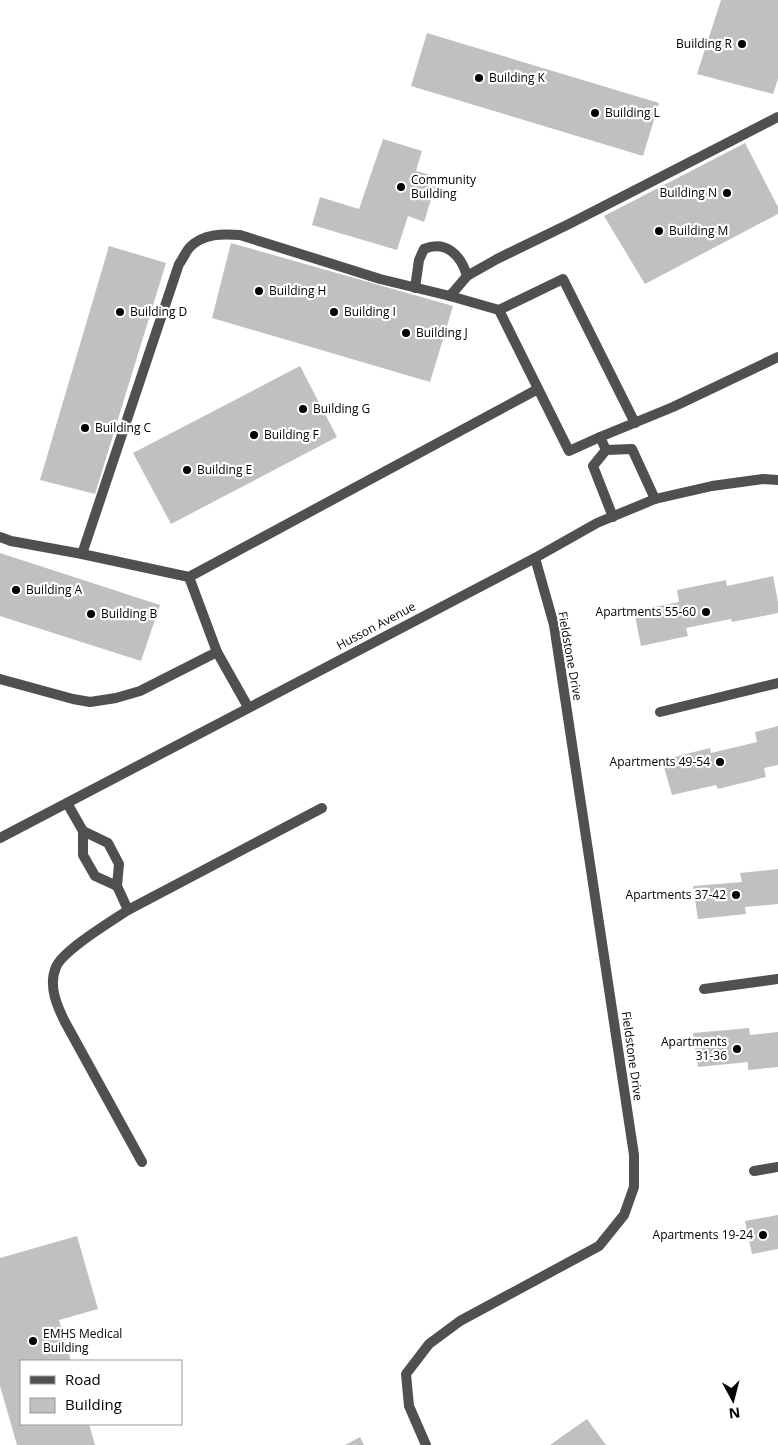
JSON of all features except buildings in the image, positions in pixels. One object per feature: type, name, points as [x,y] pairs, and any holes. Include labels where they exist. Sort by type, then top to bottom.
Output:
[{"type":"street","points":[[450,296],[467,276],[497,259],[778,117]]},
{"type":"street","points":[[82,554],[179,264],[190,247],[206,236],[240,235],[380,279],[499,310],[563,279],[635,423]]},
{"type":"street","points":[[414,288],[419,260],[424,249],[433,245],[447,248],[457,256],[465,268],[467,276]]},
{"type":"street","points":[[499,310],[569,452],[778,357]]},
{"type":"street","points":[[0,537],[10,541],[189,577],[538,389]]},
{"type":"street","points":[[600,437],[606,450]]},
{"type":"street","points":[[613,517],[593,466],[606,450],[632,449],[655,499]]},
{"type":"street","name":"Husson Avenue","points":[[0,838],[534,558],[597,523],[655,499],[712,486],[763,479],[778,480]]},
{"type":"street","name":"Fieldstone Drive","points":[[426,1445],[409,1406],[406,1374],[429,1344],[460,1321],[599,1246],[624,1215],[634,1187],[632,1146],[554,625],[534,558]]},
{"type":"street","points":[[189,577],[217,652],[248,707]]},
{"type":"street","points":[[0,679],[90,702],[116,698],[140,691],[217,652]]},
{"type":"street","points":[[660,712],[778,683]]},
{"type":"street","points":[[67,803],[84,831],[108,843],[119,864],[117,886],[128,910]]},
{"type":"street","points":[[142,1162],[56,1003],[52,984],[56,967],[65,955],[128,910],[322,808]]},
{"type":"street","points":[[84,831],[83,855],[95,876],[117,886]]},
{"type":"street","points":[[704,988],[778,978]]},
{"type":"street","points":[[754,1172],[778,1167]]},
{"type":"place","name":"Building R","points":[[742,44]]},
{"type":"place","name":"Building K","points":[[479,78]]},
{"type":"place","name":"Building L","points":[[595,113]]},
{"type":"place","name":"Community Building","points":[[401,187]]},
{"type":"place","name":"Building N","points":[[727,193]]},
{"type":"place","name":"Building M","points":[[659,231]]},
{"type":"place","name":"Building H","points":[[259,291]]},
{"type":"place","name":"Building D","points":[[120,312]]},
{"type":"place","name":"Building I","points":[[334,312]]},
{"type":"place","name":"Building J","points":[[406,333]]},
{"type":"place","name":"Building G","points":[[303,409]]},
{"type":"place","name":"Building C","points":[[85,428]]},
{"type":"place","name":"Building F","points":[[254,435]]},
{"type":"place","name":"Building E","points":[[187,470]]},
{"type":"place","name":"Building A","points":[[16,590]]},
{"type":"place","name":"Apartments 55-60","points":[[706,612]]},
{"type":"place","name":"Building B","points":[[91,614]]},
{"type":"place","name":"Apartments 49-54","points":[[720,762]]},
{"type":"place","name":"Apartments 37-42","points":[[736,895]]},
{"type":"place","name":"Apartments 31-36","points":[[737,1049]]},
{"type":"place","name":"Apartments 19-24","points":[[763,1235]]},
{"type":"place","name":"EMHS Medical Building","points":[[33,1341]]}]
